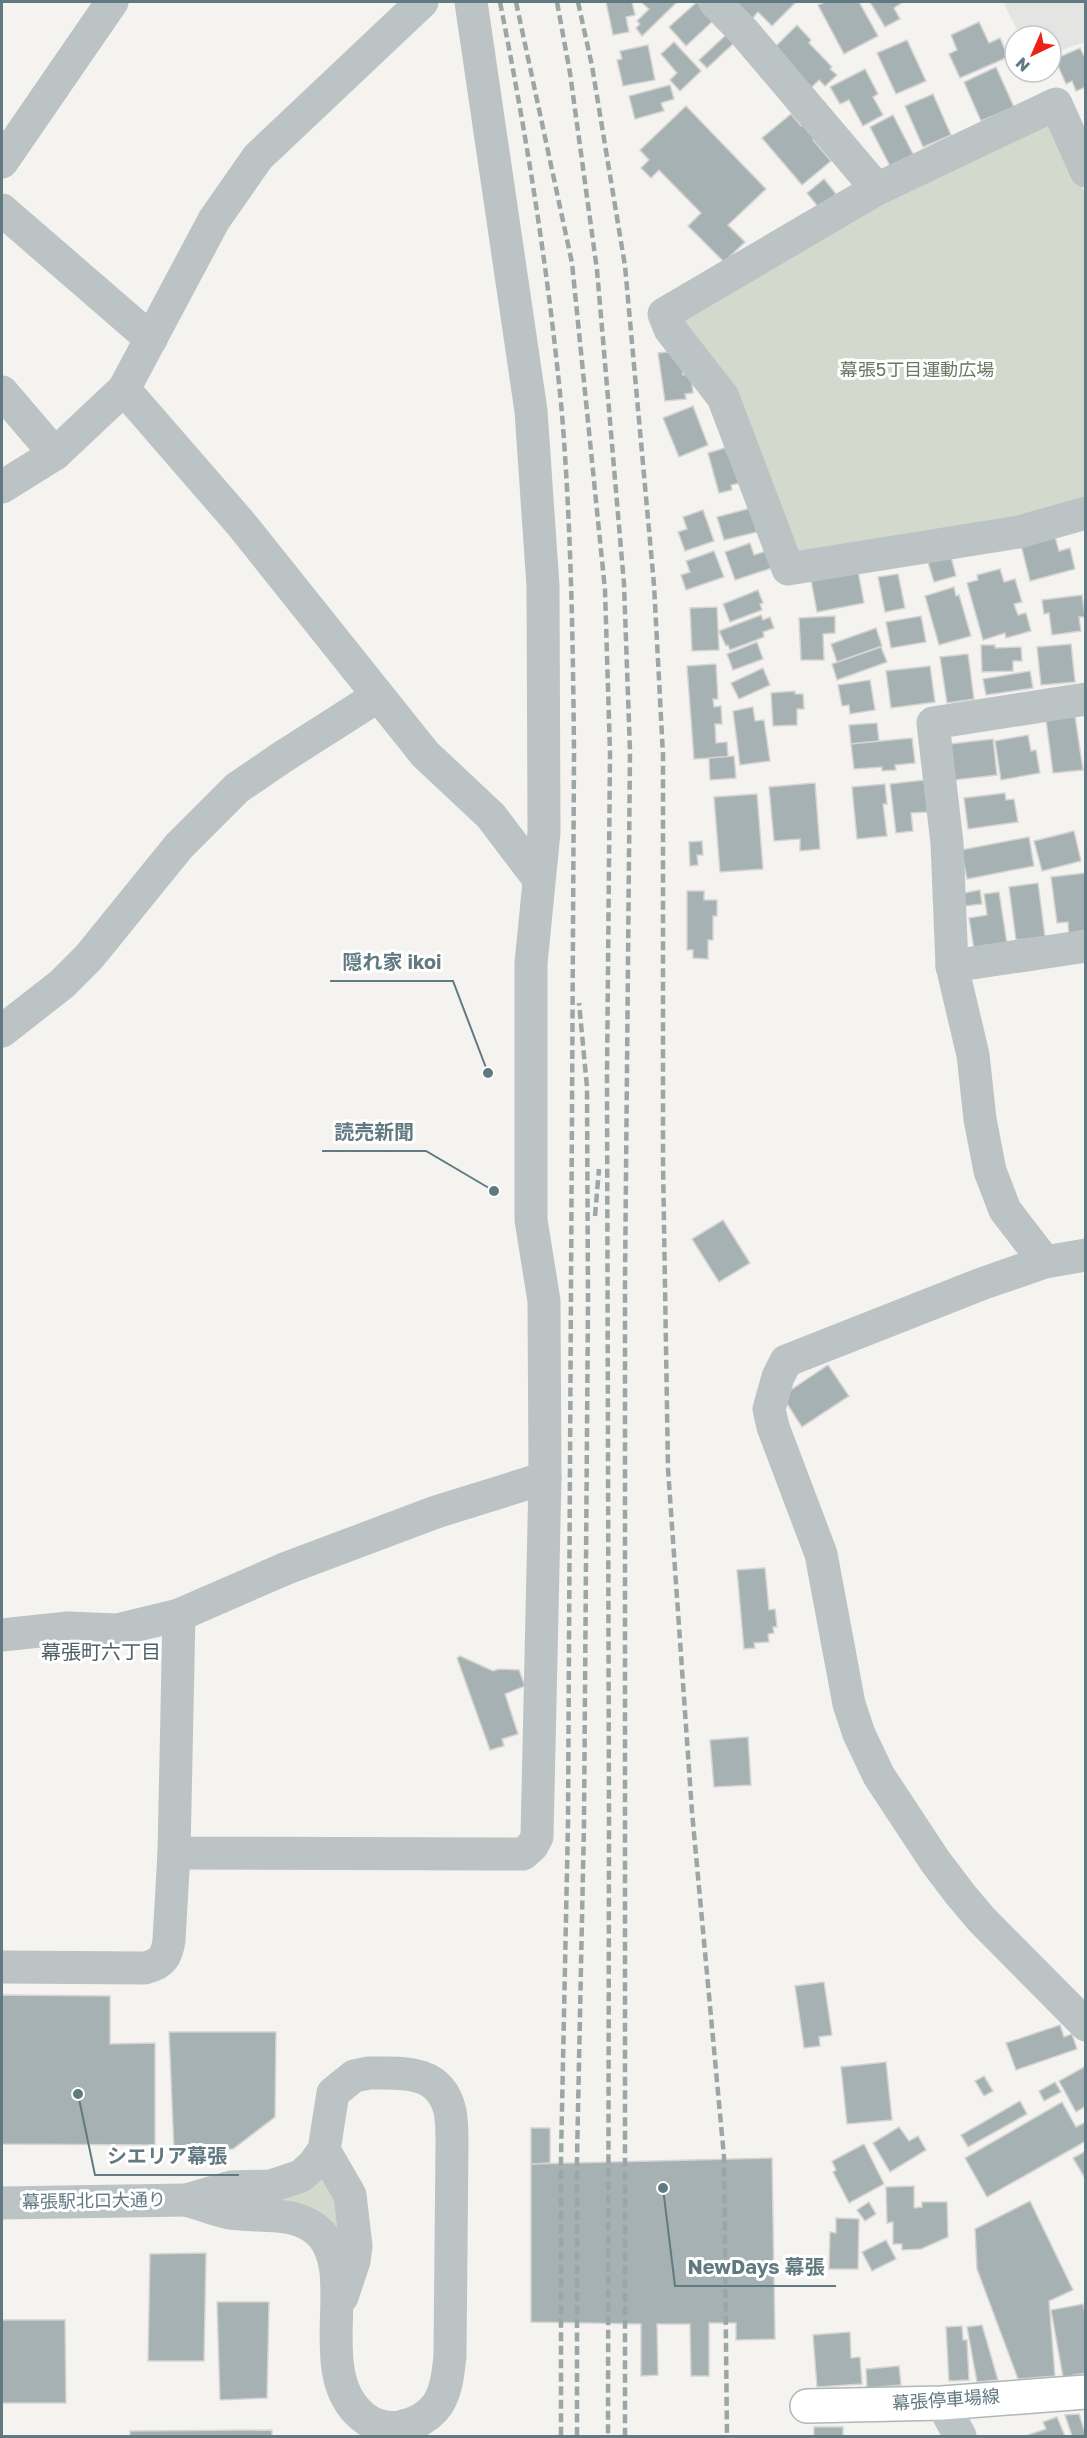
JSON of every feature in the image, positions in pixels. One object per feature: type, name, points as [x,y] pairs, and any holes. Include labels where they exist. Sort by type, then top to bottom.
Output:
[{"type":"main road","name":"幕張停車場線","points":[[807,2406],[942,2403],[1086,2392]]},
{"type":"street","points":[[2,162],[112,2]]},
{"type":"street","points":[[2,487],[55,454],[124,389],[214,220],[258,158],[422,2]]},
{"type":"street","points":[[174,1853],[523,1854],[532,1846],[537,1837],[545,1478],[544,1301],[531,1220],[531,963],[544,832],[543,586],[532,423],[471,2]]},
{"type":"street","points":[[715,2],[744,32],[877,189]]},
{"type":"street","points":[[1086,171],[1056,104],[877,189],[664,314],[670,329],[723,398],[788,569],[1019,532],[1086,513]]},
{"type":"street","points":[[2,210],[151,339]]},
{"type":"street","points":[[124,389],[242,525],[425,754],[491,816],[538,878]]},
{"type":"street","points":[[2,392],[55,454]]},
{"type":"street","points":[[2,1031],[62,984],[89,957],[179,846],[237,788],[378,696]]},
{"type":"street","points":[[1045,1262],[1005,1210],[990,1171],[980,1119],[973,1055],[952,966],[947,843],[933,723],[1086,699]]},
{"type":"street","points":[[952,966],[1086,946]]},
{"type":"street","points":[[1086,1255],[1045,1262],[974,1287],[786,1361],[778,1377],[769,1408],[773,1427],[821,1554],[849,1704],[859,1734],[879,1776],[935,1861],[960,1894],[981,1919],[1086,2025]]},
{"type":"street","points":[[2,1635],[68,1628],[117,1630],[179,1615],[287,1568],[436,1512],[545,1478]]},
{"type":"street","points":[[2,1967],[145,1968],[164,1959],[168,1947],[174,1853],[179,1615]]},
{"type":"street","points":[[369,2073],[414,2073],[432,2081],[443,2095],[450,2110],[452,2144],[450,2356],[448,2383],[438,2404],[427,2416],[411,2425],[395,2427],[379,2426],[366,2420],[354,2409],[337,2373],[336,2269],[322,2235],[307,2223],[292,2217],[231,2213],[186,2200],[231,2187],[271,2186],[301,2176],[324,2150],[333,2093],[354,2076],[369,2073]]},
{"type":"street","points":[[324,2150],[350,2195],[356,2247],[354,2261],[336,2313]]},
{"type":"street","name":"幕張駅北口大通り","points":[[2,2203],[186,2200]]},
{"type":"street","points":[[942,2403],[960,2436]]},
{"type":"shaded area","points":[[1003,2],[1085,2],[1085,42],[1063,50],[1063,24],[1014,24]]},
{"type":"green space","name":"幕張5丁目運動広場","points":[[1044,119],[1054,124],[1085,193],[1085,504],[804,560],[793,551],[678,325],[683,312],[893,190]]},
{"type":"green space","points":[[315,2172],[333,2184],[343,2241],[227,2196]]},
{"type":"building","points":[[606,2],[632,2],[635,15],[626,17],[629,32],[613,35]]},
{"type":"building","points":[[641,2],[677,2],[642,36],[636,28],[640,24],[637,21],[649,9]]},
{"type":"building","points":[[697,2],[715,19],[686,46],[669,27]]},
{"type":"building","points":[[736,2],[796,2],[772,26],[758,12],[752,19]]},
{"type":"building","points":[[825,2],[859,2],[878,36],[844,54],[818,5]]},
{"type":"building","points":[[870,2],[903,2],[894,8],[900,19],[885,27]]},
{"type":"building","points":[[979,22],[989,43],[1000,38],[1003,45],[1003,59],[960,78],[949,54],[957,50],[951,35]]},
{"type":"building","points":[[797,25],[811,40],[809,43],[837,75],[825,86],[819,80],[809,90],[773,49]]},
{"type":"building","points":[[726,35],[734,43],[707,68],[699,60]]},
{"type":"building","points":[[907,40],[926,81],[896,94],[877,53]]},
{"type":"building","points":[[674,42],[701,71],[680,91],[670,80],[677,73],[661,54]]},
{"type":"building","points":[[648,45],[655,80],[623,86],[617,60],[622,59],[620,51]]},
{"type":"building","points":[[1080,48],[1086,60],[1086,87],[1076,91],[1072,81],[1066,84],[1063,77],[1063,55]]},
{"type":"building","points":[[996,67],[1014,107],[981,121],[964,82]]},
{"type":"building","points":[[865,69],[878,94],[873,97],[883,115],[863,126],[849,100],[840,104],[830,87]]},
{"type":"building","points":[[670,85],[674,99],[661,103],[664,111],[635,119],[629,96]]},
{"type":"building","points":[[933,94],[951,135],[923,147],[905,106]]},
{"type":"building","points":[[686,106],[766,189],[728,225],[745,242],[724,262],[688,226],[701,213],[659,170],[651,178],[641,168],[649,160],[640,150]]},
{"type":"building","points":[[791,114],[801,126],[807,121],[818,135],[813,140],[831,161],[802,185],[762,138]]},
{"type":"building","points":[[893,115],[914,156],[891,168],[870,127]]},
{"type":"building","points":[[824,179],[836,194],[819,208],[807,193]]},
{"type":"building","points":[[675,351],[681,357],[683,375],[691,374],[693,393],[685,394],[686,399],[665,401],[658,353]]},
{"type":"building","points":[[693,406],[708,445],[679,457],[663,418]]},
{"type":"building","points":[[725,448],[741,483],[731,485],[732,490],[719,493],[708,453]]},
{"type":"building","points":[[751,508],[757,532],[724,540],[717,517]]},
{"type":"building","points":[[703,510],[714,541],[685,551],[678,532],[687,529],[683,517]]},
{"type":"building","points":[[1055,537],[1059,551],[1070,548],[1075,569],[1030,581],[1021,545]]},
{"type":"building","points":[[750,543],[754,555],[769,550],[775,567],[735,580],[725,552]]},
{"type":"building","points":[[714,551],[724,577],[686,590],[681,575],[690,572],[686,561]]},
{"type":"building","points":[[950,553],[956,576],[934,582],[927,559]]},
{"type":"building","points":[[1000,569],[1004,582],[1015,579],[1022,602],[1014,604],[1018,615],[1026,613],[1031,631],[1006,638],[1005,633],[983,640],[967,583],[978,580],[977,575]]},
{"type":"building","points":[[858,571],[864,603],[817,612],[811,580]]},
{"type":"building","points":[[898,574],[905,608],[885,612],[878,577]]},
{"type":"building","points":[[954,587],[956,596],[959,595],[971,636],[939,645],[925,596]]},
{"type":"building","points":[[758,590],[763,603],[760,604],[762,610],[730,622],[723,604]]},
{"type":"building","points":[[1082,595],[1085,617],[1079,617],[1081,631],[1052,635],[1049,613],[1044,614],[1042,600]]},
{"type":"building","points":[[717,607],[719,650],[692,651],[690,608]]},
{"type":"building","points":[[761,615],[763,620],[770,617],[774,628],[763,632],[764,637],[730,650],[728,645],[726,646],[719,631]]},
{"type":"building","points":[[835,616],[835,633],[823,634],[824,660],[801,660],[799,618]]},
{"type":"building","points":[[921,616],[926,642],[891,648],[886,622]]},
{"type":"building","points":[[876,628],[882,646],[837,662],[831,644]]},
{"type":"building","points":[[757,642],[763,659],[733,670],[727,654]]},
{"type":"building","points":[[1071,644],[1075,682],[1041,685],[1037,647]]},
{"type":"building","points":[[981,645],[995,645],[995,648],[1021,647],[1022,661],[1013,661],[1013,671],[982,672]]},
{"type":"building","points":[[881,647],[887,662],[837,680],[832,664]]},
{"type":"building","points":[[968,654],[974,699],[947,703],[940,657]]},
{"type":"building","points":[[716,664],[718,699],[713,699],[714,707],[721,706],[722,724],[715,724],[716,743],[727,742],[728,757],[694,759],[687,666]]},
{"type":"building","points":[[930,666],[935,702],[891,708],[886,671]]},
{"type":"building","points":[[763,668],[770,685],[739,699],[731,683]]},
{"type":"building","points":[[1030,671],[1033,688],[986,695],[983,679]]},
{"type":"building","points":[[870,680],[875,710],[850,714],[849,705],[842,706],[838,685]]},
{"type":"building","points":[[795,691],[795,694],[803,694],[804,709],[797,709],[797,725],[773,726],[771,693]]},
{"type":"building","points":[[753,707],[755,721],[764,720],[770,761],[740,765],[733,711]]},
{"type":"building","points":[[1075,716],[1083,770],[1053,773],[1046,720]]},
{"type":"building","points":[[877,723],[879,741],[851,744],[849,725]]},
{"type":"building","points":[[1028,735],[1031,751],[1036,750],[1040,773],[1001,780],[995,741]]},
{"type":"building","points":[[912,738],[915,763],[895,765],[896,770],[882,771],[882,767],[854,769],[851,744]]},
{"type":"building","points":[[993,739],[997,775],[954,780],[950,744]]},
{"type":"building","points":[[734,756],[736,778],[710,780],[709,758]]},
{"type":"building","points":[[924,780],[928,812],[911,813],[913,831],[896,833],[890,784]]},
{"type":"building","points":[[815,783],[820,849],[800,851],[800,839],[774,841],[769,787]]},
{"type":"building","points":[[885,784],[887,804],[883,804],[887,836],[857,839],[852,787]]},
{"type":"building","points":[[1005,793],[1006,800],[1014,799],[1018,822],[968,829],[964,798]]},
{"type":"building","points":[[757,794],[763,869],[720,872],[714,797]]},
{"type":"building","points":[[1074,831],[1081,861],[1042,871],[1034,841]]},
{"type":"building","points":[[1029,837],[1034,866],[967,879],[961,850]]},
{"type":"building","points":[[702,841],[703,855],[697,855],[698,865],[690,866],[689,842]]},
{"type":"building","points":[[1085,873],[1086,935],[1069,937],[1068,922],[1057,923],[1051,877]]},
{"type":"building","points":[[1038,883],[1045,937],[1016,940],[1009,887]]},
{"type":"building","points":[[980,890],[982,904],[965,906],[964,893]]},
{"type":"building","points":[[687,891],[704,891],[704,900],[717,900],[717,916],[713,916],[713,940],[708,940],[708,959],[693,958],[693,950],[687,950]]},
{"type":"building","points":[[999,892],[1007,944],[974,949],[969,918],[987,915],[984,894]]},
{"type":"building","points":[[723,1220],[750,1263],[719,1282],[692,1239]]},
{"type":"building","points":[[828,1365],[849,1396],[802,1427],[782,1396]]},
{"type":"building","points":[[765,1568],[769,1610],[775,1609],[777,1627],[773,1627],[774,1633],[768,1634],[769,1642],[754,1643],[755,1648],[744,1649],[737,1570]]},
{"type":"building","points":[[460,1656],[493,1671],[519,1670],[525,1686],[505,1694],[518,1734],[502,1739],[504,1746],[490,1750],[457,1658]]},
{"type":"building","points":[[748,1737],[751,1785],[714,1787],[710,1740]]},
{"type":"building","points":[[824,1982],[832,2035],[819,2037],[820,2046],[804,2048],[795,1986]]},
{"type":"building","points":[[2,1995],[110,1996],[110,2044],[155,2043],[155,2145],[2,2144]]},
{"type":"building","points":[[1060,2025],[1064,2037],[1072,2034],[1077,2049],[1016,2070],[1006,2043]]},
{"type":"building","points":[[169,2032],[276,2032],[275,2117],[233,2149],[174,2149]]},
{"type":"building","points":[[886,2062],[892,2120],[847,2124],[841,2067]]},
{"type":"building","points":[[1086,2066],[1086,2106],[1076,2112],[1059,2081]]},
{"type":"building","points":[[984,2076],[993,2091],[984,2096],[975,2081]]},
{"type":"building","points":[[1055,2082],[1061,2092],[1044,2101],[1039,2091]]},
{"type":"building","points":[[1020,2101],[1027,2114],[968,2147],[961,2135]]},
{"type":"building","points":[[1062,2102],[1076,2127],[1086,2122],[1086,2141],[987,2197],[965,2158]]},
{"type":"building","points":[[899,2127],[909,2141],[918,2136],[926,2150],[890,2172],[873,2143]]},
{"type":"building","points":[[531,2128],[550,2128],[550,2163],[531,2164]]},
{"type":"building","points":[[864,2144],[884,2184],[849,2203],[833,2172],[836,2170],[832,2161]]},
{"type":"building","points":[[1086,2151],[1086,2180],[1073,2158]]},
{"type":"building","points":[[772,2158],[775,2339],[736,2340],[736,2323],[709,2323],[709,2376],[691,2376],[690,2324],[657,2324],[658,2375],[641,2376],[641,2324],[531,2322],[531,2164]]},
{"type":"building","points":[[914,2186],[914,2208],[922,2207],[922,2202],[947,2202],[948,2237],[921,2249],[902,2250],[902,2244],[893,2244],[893,2222],[887,2223],[886,2187]]},
{"type":"building","points":[[1030,2201],[1073,2290],[1049,2301],[1055,2376],[1018,2379],[977,2269],[975,2229]]},
{"type":"building","points":[[869,2202],[876,2214],[865,2221],[857,2210]]},
{"type":"building","points":[[836,2218],[859,2219],[858,2269],[829,2269],[830,2232],[836,2233]]},
{"type":"building","points":[[886,2240],[896,2259],[872,2271],[862,2252]]},
{"type":"building","points":[[206,2253],[204,2361],[148,2361],[150,2254]]},
{"type":"building","points":[[217,2302],[269,2302],[267,2398],[220,2400]]},
{"type":"building","points":[[1083,2304],[1086,2317],[1086,2373],[1063,2377],[1051,2310]]},
{"type":"building","points":[[2,2320],[65,2320],[66,2403],[2,2403]]},
{"type":"building","points":[[982,2325],[998,2380],[977,2382],[967,2327]]},
{"type":"building","points":[[962,2326],[963,2340],[967,2340],[969,2380],[949,2381],[946,2327]]},
{"type":"building","points":[[850,2332],[851,2358],[860,2357],[862,2384],[817,2387],[813,2335]]},
{"type":"building","points":[[899,2366],[901,2385],[867,2388],[866,2369]]},
{"type":"building","points":[[1079,2414],[1086,2436],[1072,2436],[1065,2415]]},
{"type":"building","points":[[1057,2417],[1065,2436],[1025,2436],[1046,2429],[1043,2422]]},
{"type":"building","points":[[814,2427],[843,2427],[843,2436],[814,2436]]},
{"type":"building","points":[[272,2430],[272,2436],[130,2436],[130,2431]]},
{"type":"railway","points":[[500,2],[519,104],[551,310],[568,498],[572,626],[574,753],[568,1823],[561,2157],[561,2436]]},
{"type":"railway","points":[[516,2],[572,263],[605,590],[610,753],[607,1078],[608,2436]]},
{"type":"railway","points":[[557,2],[570,73],[597,270],[624,584],[630,751],[625,1281],[625,2436]]},
{"type":"railway","points":[[578,2],[592,66],[625,266],[654,585],[663,755],[663,1162],[668,1469],[692,1812],[724,2157],[727,2436]]},
{"type":"railway","points":[[577,2436],[577,2158],[584,1823],[588,1303],[587,1087],[579,1003]]},
{"type":"railway","points":[[595,1216],[599,1169]]},
{"type":"place","name":"隠れ家 ikoi","points":[[488,1073]]},
{"type":"place","name":"読売新聞","points":[[494,1191]]},
{"type":"place","name":"シエリア幕張","points":[[78,2094]]},
{"type":"place","name":"NewDays 幕張","points":[[663,2188]]},
{"type":"district","name":"幕張町六丁目","points":[[101,1652]]}]
